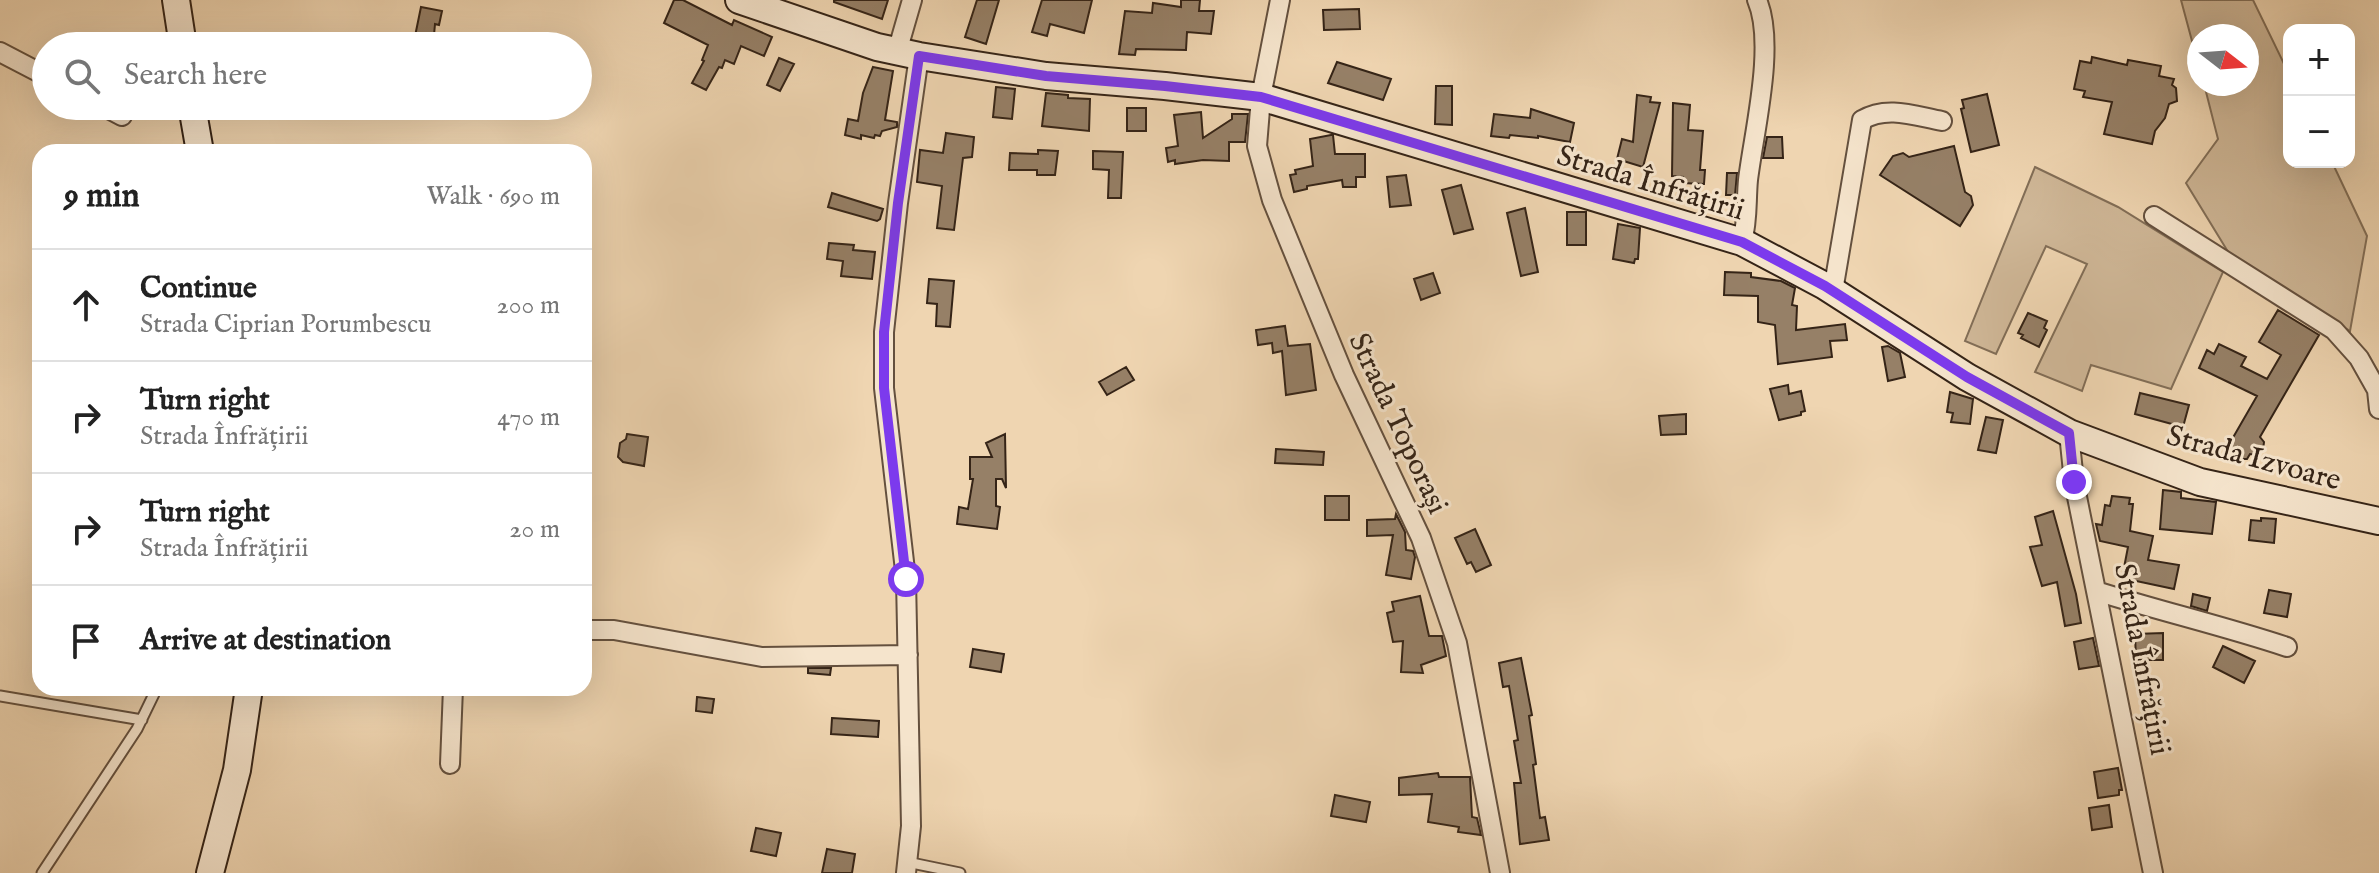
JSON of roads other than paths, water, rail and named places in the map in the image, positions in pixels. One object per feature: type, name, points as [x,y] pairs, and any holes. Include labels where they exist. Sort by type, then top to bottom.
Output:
[{"type":"main road","points":[[176,0],[181,32]]},
{"type":"main road","name":"Strada Înfrățirii","points":[[739,0],[908,54],[1046,76],[1261,97],[1742,242],[1833,291],[1967,377],[2069,433]]},
{"type":"main road","points":[[194,120],[199,144]]},
{"type":"main road","name":"Strada Izvoare","points":[[2069,433],[2200,482],[2379,521]]},
{"type":"main road","points":[[210,873],[237,770],[248,696]]},
{"type":"street","points":[[907,867],[911,826],[908,655],[902,526],[884,388],[884,332],[898,203],[912,0]]},
{"type":"street","name":"Strada Toporași","points":[[1280,0],[1261,97],[1257,146],[1272,200],[1344,375],[1421,538],[1457,643],[1500,873]]},
{"type":"street","points":[[1742,242],[1747,227],[1748,183],[1762,73],[1764,24],[1757,0]]},
{"type":"street","points":[[0,52],[32,69]]},
{"type":"street","points":[[1833,291],[1862,120],[1886,111],[1942,121]]},
{"type":"street","points":[[2154,216],[2334,330],[2359,358],[2377,390],[2379,409]]},
{"type":"street","name":"Strada Înfrățirii","points":[[2069,433],[2074,482],[2153,873]]},
{"type":"street","points":[[2096,591],[2287,647]]},
{"type":"street","points":[[592,630],[614,630],[762,657],[908,655]]},
{"type":"street","points":[[450,764],[453,696]]},
{"type":"lane","points":[[0,696],[142,720]]},
{"type":"lane","points":[[42,873],[142,720],[153,696]]},
{"type":"lane","points":[[907,867],[960,873]]}]
